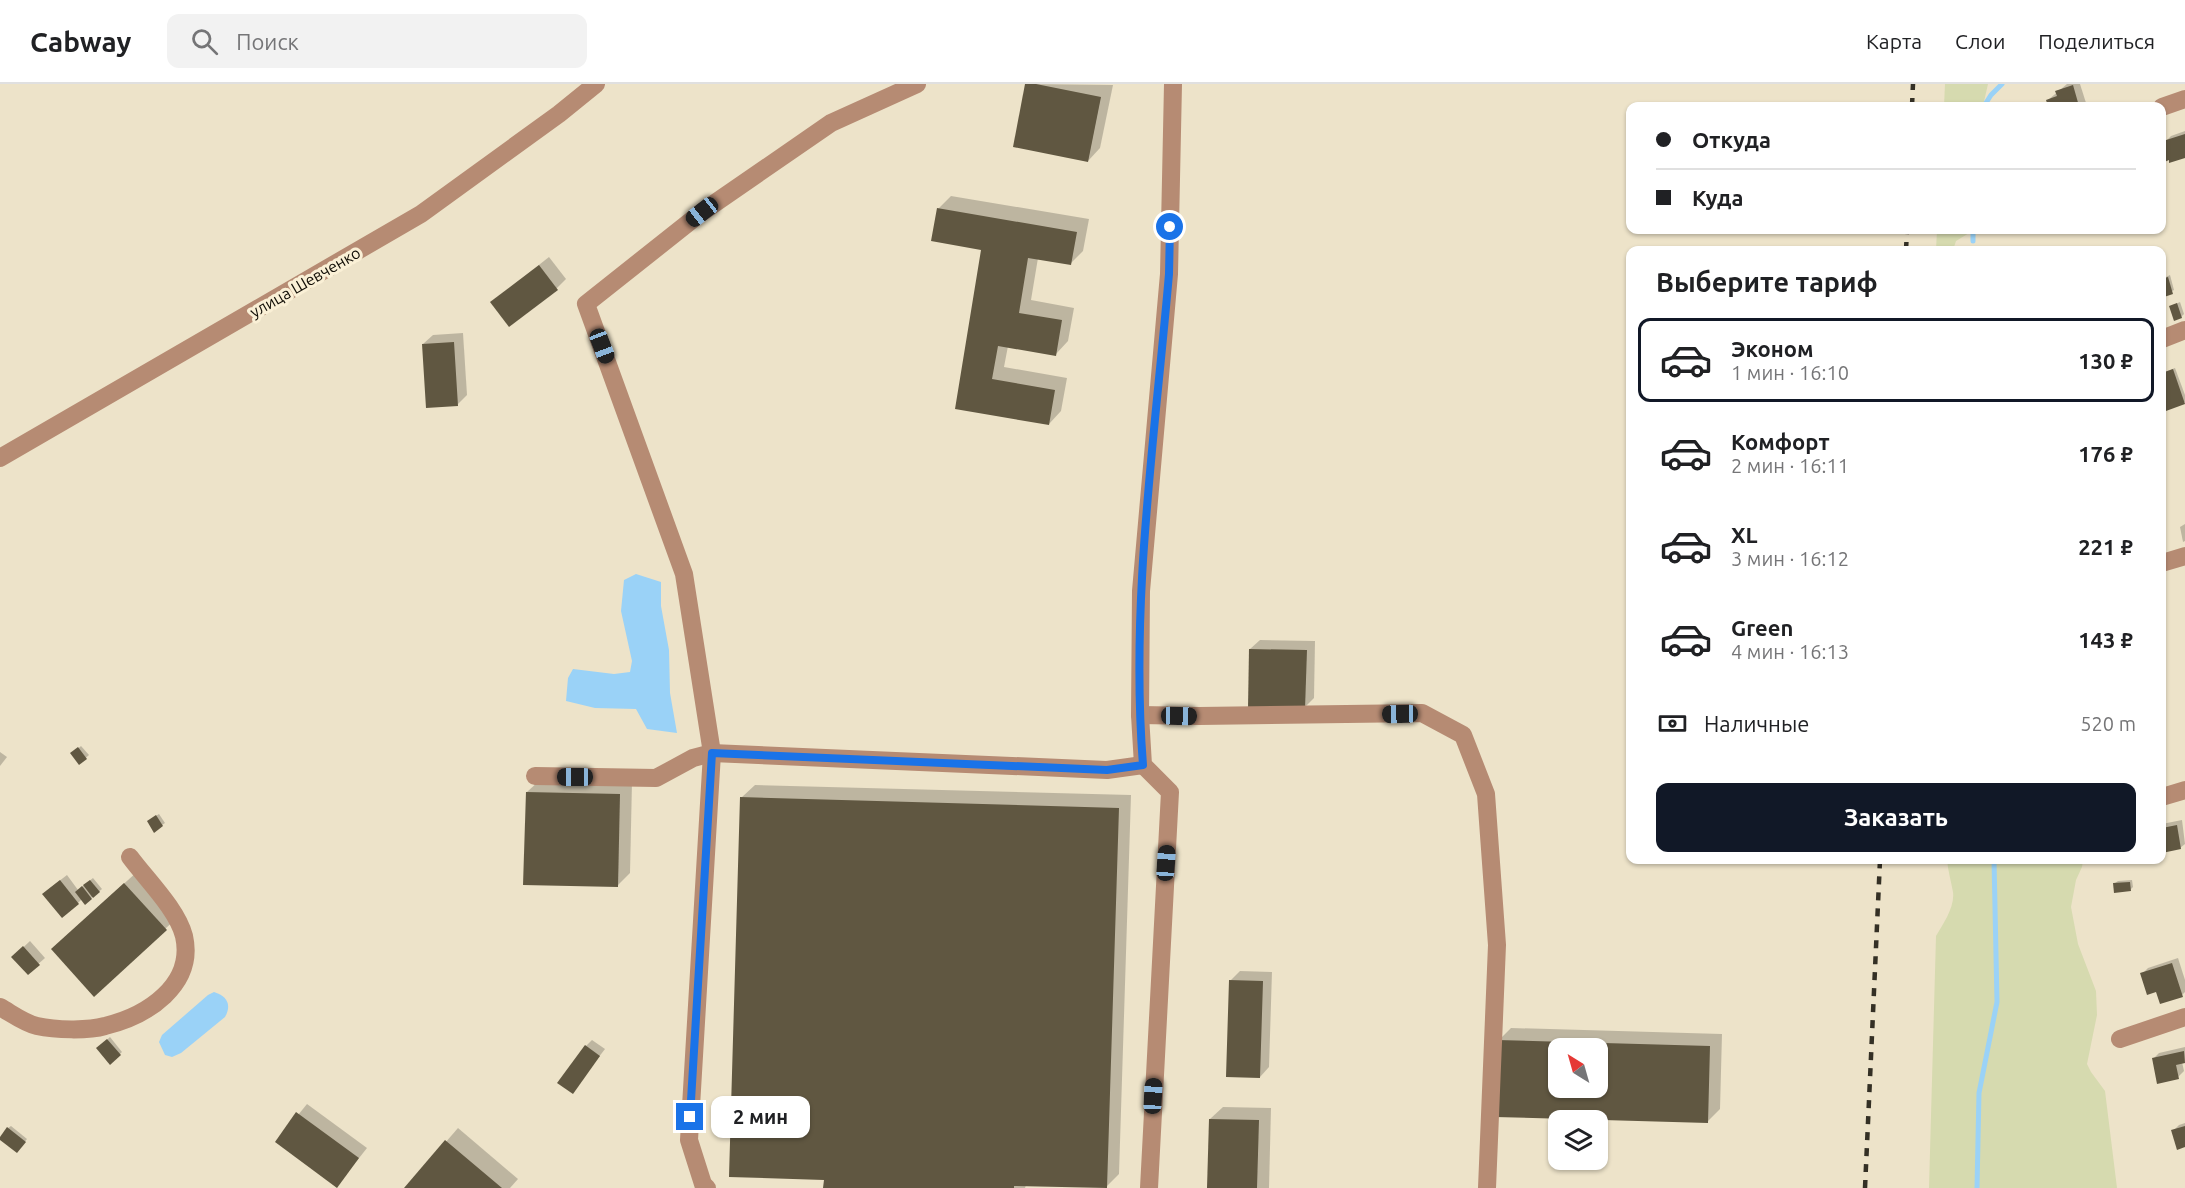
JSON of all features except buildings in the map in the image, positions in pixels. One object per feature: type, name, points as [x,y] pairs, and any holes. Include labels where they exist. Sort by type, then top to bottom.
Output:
[{"type":"street","name":"улица Шевченко","points":[[0,458],[422,214],[559,114],[596,84]]},
{"type":"street","points":[[707,1188],[703,1184],[689,1140],[712,753],[684,574],[586,304],[702,212],[831,123],[917,84]]},
{"type":"street","points":[[1149,1188],[1170,792],[1143,765],[1140,715],[1141,591],[1169,274],[1173,84]]},
{"type":"street","points":[[2166,106],[2185,99]]},
{"type":"street","points":[[2166,337],[2185,330]]},
{"type":"street","points":[[2166,562],[2185,556]]},
{"type":"street","points":[[1140,715],[1422,713],[1463,735],[1486,794],[1497,945],[1487,1188]]},
{"type":"street","points":[[534,776],[656,778],[693,758],[712,753],[1107,770],[1143,765]]},
{"type":"street","points":[[2166,796],[2185,790]]},
{"type":"street","points":[[0,1007],[36,1026],[68,1029],[104,1027],[151,1007],[171,990],[181,975],[185,963],[184,935],[177,918],[130,857]]},
{"type":"street","points":[[2120,1039],[2185,1017]]},
{"type":"green space","points":[[1945,84],[1988,84],[1984,102],[1944,102]]},
{"type":"green space","points":[[1937,234],[1967,234],[1956,241],[1954,246],[1936,246]]},
{"type":"green space","points":[[1948,864],[2082,864],[2076,880],[2071,907],[2078,944],[2096,991],[2097,1015],[2087,1064],[2105,1091],[2117,1188],[1929,1188],[1936,936],[1948,915],[1953,892]]},
{"type":"water","points":[[636,574],[661,582],[661,606],[669,650],[670,693],[677,733],[647,729],[636,709],[595,708],[566,701],[568,678],[573,669],[614,674],[630,672],[632,661],[621,611],[624,580]]},
{"type":"water","points":[[214,992],[227,1002],[228,1009],[225,1017],[181,1053],[172,1057],[165,1055],[159,1042],[162,1035]]},
{"type":"waterway","points":[[1987,102],[2002,84]]},
{"type":"waterway","points":[[1973,234],[1973,241]]},
{"type":"waterway","points":[[1977,1188],[1979,1093],[1997,1002],[1994,864]]},
{"type":"railway","points":[[1912,102],[1913,84]]},
{"type":"railway","points":[[1906,246],[1907,234]]},
{"type":"railway","points":[[1865,1188],[1880,864]]},
{"type":"route","points":[[690,1117],[712,753],[1107,770],[1143,765],[1140,715],[1141,591],[1169,274],[1170,227]]}]
